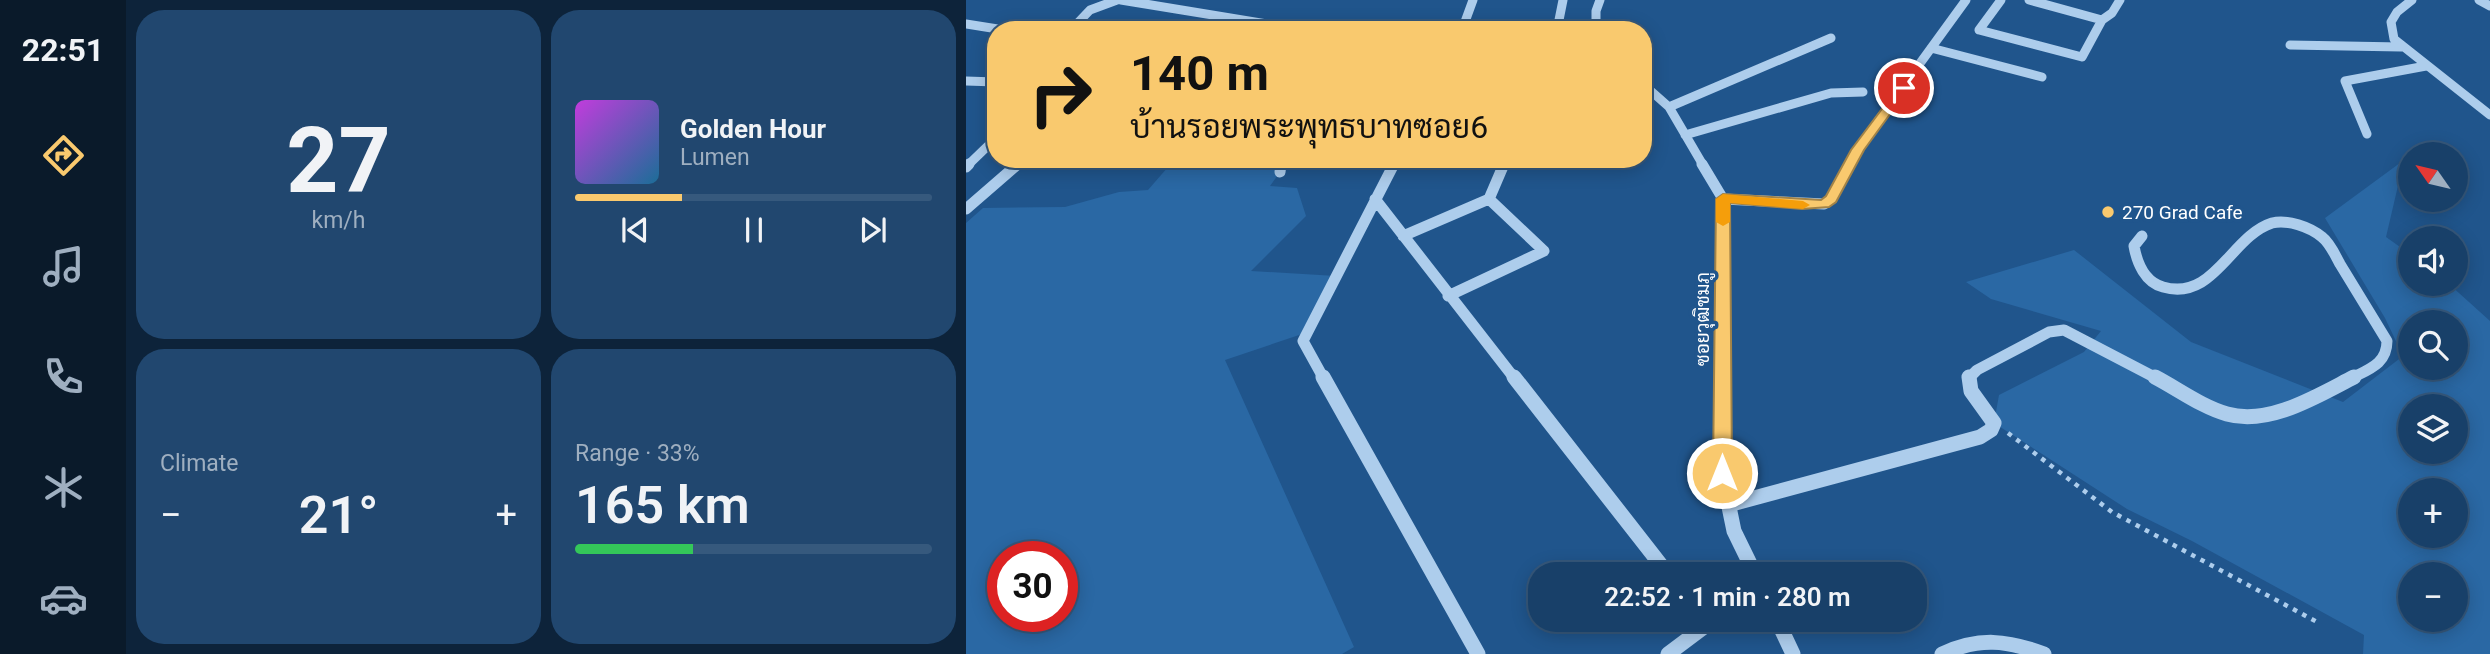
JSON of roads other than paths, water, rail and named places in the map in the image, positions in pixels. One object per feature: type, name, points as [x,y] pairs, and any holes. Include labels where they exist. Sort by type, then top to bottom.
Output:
[{"type":"street","points":[[1076,21],[1079,16],[1098,5],[1119,0],[1253,21]]},
{"type":"street","points":[[1465,21],[1473,0]]},
{"type":"street","points":[[1559,21],[1563,0]]},
{"type":"street","points":[[1596,21],[1600,0]]},
{"type":"street","points":[[1652,92],[1669,107],[1723,199],[1824,204],[1831,199],[1857,150],[1966,0]]},
{"type":"street","points":[[2001,0],[1979,30],[2082,57],[2102,20],[2112,13],[2116,1]]},
{"type":"street","points":[[2029,0],[2102,20]]},
{"type":"street","points":[[2412,0],[2395,13],[2390,21],[2389,32],[2401,47],[2490,115]]},
{"type":"street","points":[[2479,0],[2490,6]]},
{"type":"street","points":[[966,24],[987,27]]},
{"type":"street","points":[[1669,107],[1831,38]]},
{"type":"street","points":[[2290,46],[2401,47]]},
{"type":"street","points":[[1931,48],[2042,77]]},
{"type":"street","points":[[2367,134],[2345,86],[2346,81],[2350,78],[2426,66]]},
{"type":"street","points":[[968,83],[987,82]]},
{"type":"street","points":[[1685,135],[1831,93],[1863,92]]},
{"type":"street","points":[[966,167],[987,147]]},
{"type":"street","points":[[966,209],[1013,168]]},
{"type":"street","points":[[1280,172],[1281,168]]},
{"type":"street","points":[[1391,168],[1303,341],[1478,654]]},
{"type":"street","points":[[1403,236],[1489,199],[1502,168]]},
{"type":"street","points":[[1375,199],[1448,296],[1659,562]]},
{"type":"street","points":[[1448,296],[1544,251],[1489,199]]},
{"type":"street","name":"ซอยวุฒิชมภู","points":[[1723,199],[1722,473],[1734,531],[1749,562]]},
{"type":"street","points":[[1728,505],[1980,437],[1991,430],[1994,422],[1989,411],[1971,394],[1968,378],[1977,370],[2049,332],[2064,330],[2080,336],[2216,410],[2232,416],[2249,417],[2281,410],[2379,364],[2387,354],[2387,341],[2324,238],[2307,228],[2286,223],[2269,224],[2195,288],[2178,291],[2164,289],[2150,282],[2144,274],[2133,246],[2142,236]]},
{"type":"street","points":[[1668,654],[1697,632]]},
{"type":"street","points":[[1783,632],[1793,654]]},
{"type":"street","points":[[1942,654],[1963,643],[1992,639],[2012,641],[2044,654]]},
{"type":"place","name":"270 Grad Cafe","points":[[2108,212]]}]
